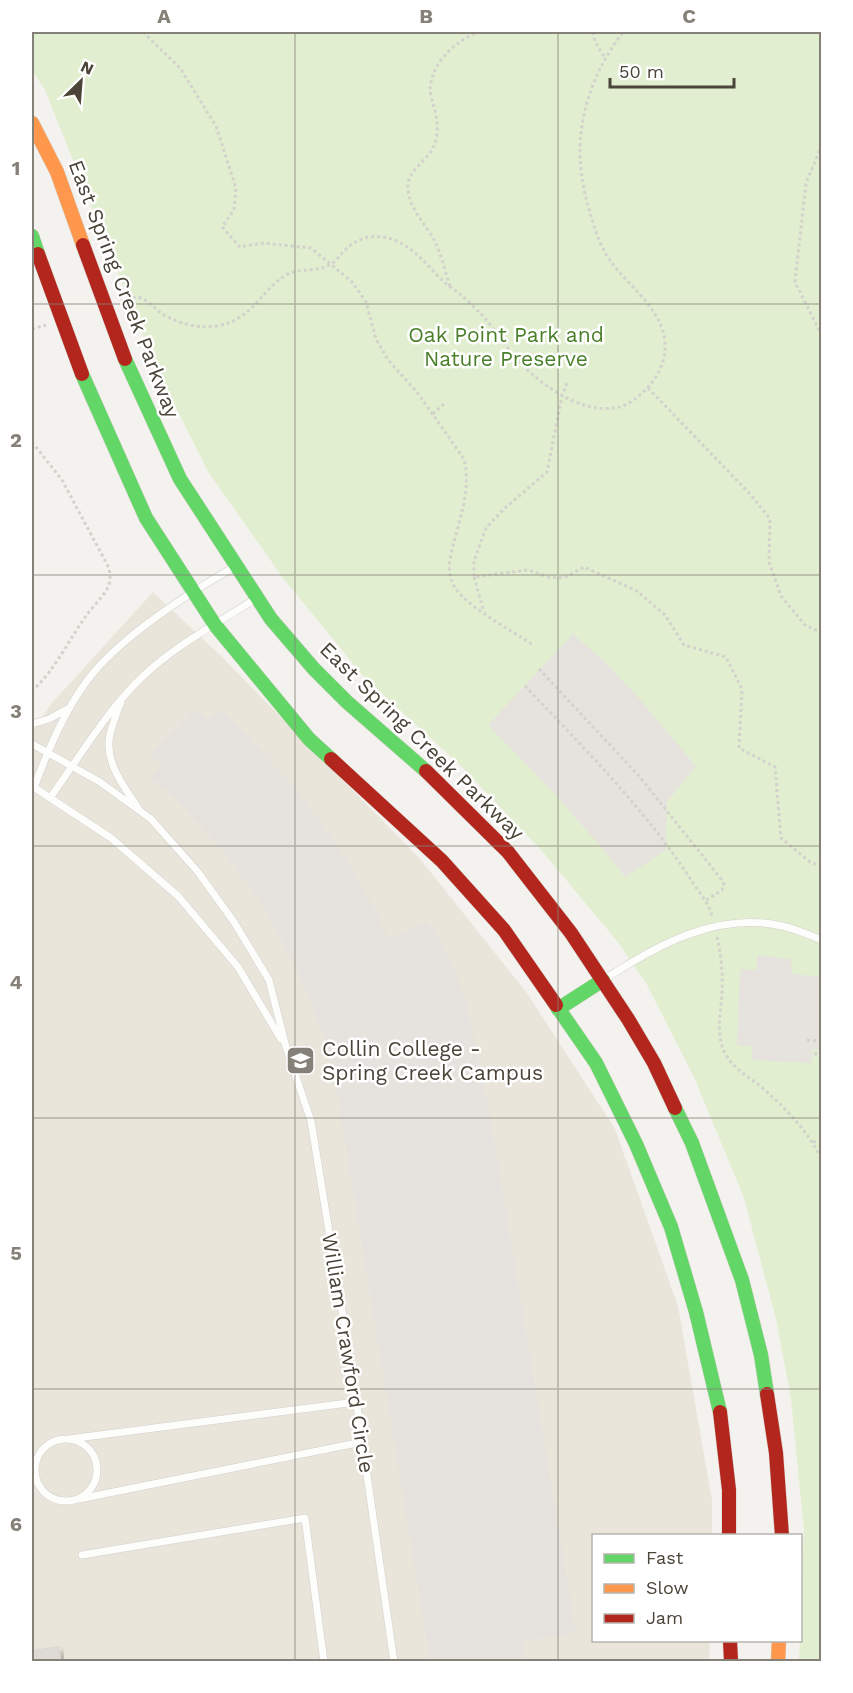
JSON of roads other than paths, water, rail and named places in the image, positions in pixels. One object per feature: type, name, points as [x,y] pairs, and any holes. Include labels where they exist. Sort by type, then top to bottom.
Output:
[{"type":"main road","name":"East Spring Creek Parkway","points":[[32,123],[57,172],[125,358],[159,436],[180,478],[236,566],[272,619],[314,669],[347,702],[418,763],[508,852],[571,933],[628,1018],[654,1063],[692,1143],[742,1280],[761,1355],[776,1453],[782,1534]]},
{"type":"main road","points":[[32,236],[82,374],[146,519],[215,625],[309,739],[442,861],[500,925],[596,1063],[636,1144],[671,1227],[696,1312],[719,1401],[729,1490],[729,1534]]},
{"type":"main road","points":[[558,1009],[603,980]]},
{"type":"main road","points":[[730,1642],[730,1662]]},
{"type":"main road","points":[[778,1662],[779,1642]]},
{"type":"lane","name":"William Crawford Circle","points":[[236,566],[192,591],[113,653],[84,684],[47,752],[33,787],[111,838],[178,896],[238,968],[286,1047]]},
{"type":"lane","points":[[50,798],[106,717],[137,682],[166,657],[258,598]]},
{"type":"lane","points":[[122,700],[110,736],[110,760],[118,777],[141,812]]},
{"type":"lane","points":[[32,724],[49,719],[71,707]]},
{"type":"lane","name":"William Crawford Circle","points":[[32,744],[100,782],[151,819],[198,872],[234,922],[269,980],[286,1047],[311,1121],[356,1402],[394,1662]]},
{"type":"lane","points":[[603,980],[662,945],[715,926],[762,923],[800,931],[822,940]]},
{"type":"lane","points":[[356,1402],[59,1440],[49,1444],[41,1451],[36,1461],[35,1472],[37,1482],[43,1491],[51,1498],[62,1501],[362,1442]]},
{"type":"lane","points":[[69,1439],[79,1441],[87,1447],[97,1464],[98,1474],[95,1483],[90,1492],[80,1499]]},
{"type":"lane","points":[[82,1555],[304,1518],[324,1662]]},
{"type":"place","name":"Collin College - Spring Creek Campus","points":[[301,1061]]},
{"type":"park label","name":"Oak Point Park and Nature Preserve","points":[[506,347]]}]
